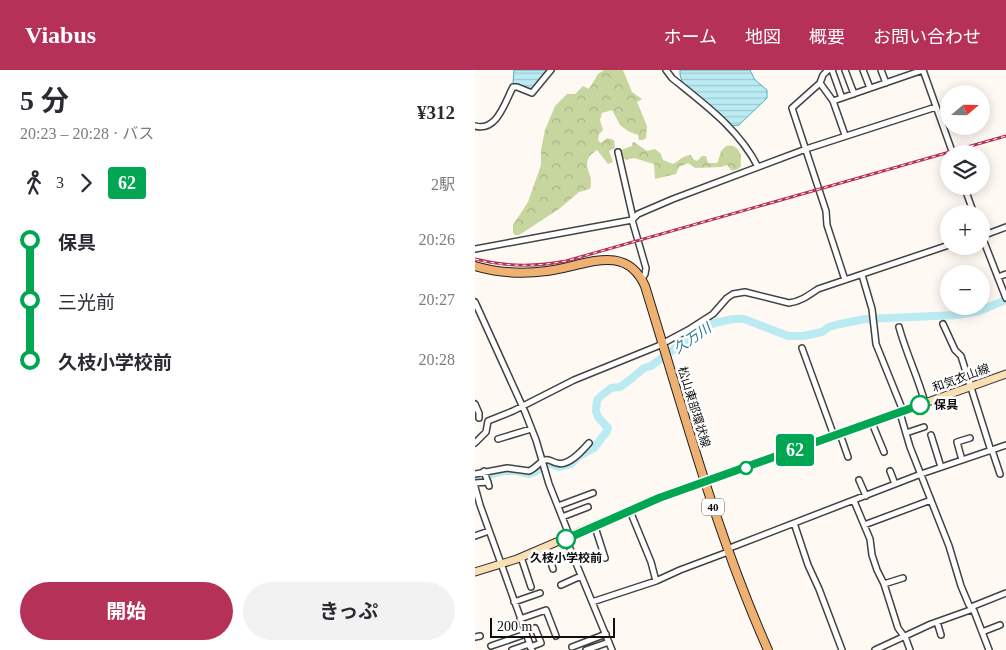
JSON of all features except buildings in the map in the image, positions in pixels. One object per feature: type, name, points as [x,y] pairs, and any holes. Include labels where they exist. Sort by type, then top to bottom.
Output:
[{"type":"main road","points":[[475,266],[505,272],[535,272],[557,270],[593,260],[614,260],[632,267],[642,279]]},
{"type":"main road","name":"松山東部環状線","points":[[642,279],[728,551],[768,650]]},
{"type":"main road","name":"和気衣山線","points":[[475,572],[546,547],[659,498],[1006,374]]},
{"type":"street","points":[[475,126],[484,127],[493,122],[513,87],[532,93],[551,70]]},
{"type":"street","points":[[666,70],[672,78],[725,122],[749,150],[759,167]]},
{"type":"street","points":[[828,70],[823,75],[820,83],[792,108],[826,211],[827,225],[845,280]]},
{"type":"street","points":[[832,70],[842,98]]},
{"type":"street","points":[[845,70],[854,94]]},
{"type":"street","points":[[863,70],[870,88]]},
{"type":"street","points":[[881,70],[886,83]]},
{"type":"street","points":[[898,70],[901,78]]},
{"type":"street","points":[[833,101],[923,70],[950,145]]},
{"type":"street","points":[[820,83],[833,101],[845,135]]},
{"type":"street","points":[[475,249],[633,219],[638,214],[673,199],[806,149],[936,107]]},
{"type":"street","points":[[618,152],[645,268],[645,274],[642,279]]},
{"type":"street","points":[[990,232],[1006,227]]},
{"type":"street","points":[[475,404],[479,413],[477,417],[488,421],[522,407],[574,380],[663,344],[710,317],[733,294],[745,292],[789,303],[802,300],[818,289],[940,248]]},
{"type":"street","points":[[989,255],[1005,297]]},
{"type":"street","points":[[998,277],[1006,274]]},
{"type":"street","points":[[862,275],[873,315],[875,344],[902,412],[906,433],[949,546],[961,586],[989,650]]},
{"type":"street","points":[[475,302],[502,358],[531,429],[581,576],[612,650]]},
{"type":"street","points":[[943,324],[955,350],[961,356],[969,387],[1000,474]]},
{"type":"street","points":[[899,327],[925,403]]},
{"type":"street","points":[[803,348],[837,435],[848,456]]},
{"type":"street","points":[[475,443],[487,432],[488,421]]},
{"type":"street","points":[[872,423],[884,452]]},
{"type":"street","points":[[906,433],[924,427]]},
{"type":"street","points":[[498,439],[531,429]]},
{"type":"street","points":[[931,435],[941,468]]},
{"type":"street","points":[[962,460],[957,442],[970,438]]},
{"type":"street","points":[[475,474],[507,468],[529,471],[550,460],[557,464],[563,464],[569,462],[589,443]]},
{"type":"street","points":[[592,602],[656,581],[794,522],[921,474],[1006,445]]},
{"type":"street","points":[[890,471],[895,484]]},
{"type":"street","points":[[485,472],[488,483],[475,485],[489,531],[530,647]]},
{"type":"street","points":[[859,480],[866,496]]},
{"type":"street","points":[[558,506],[579,496],[593,493]]},
{"type":"street","points":[[854,500],[870,539],[872,555],[893,608],[898,628],[910,650]]},
{"type":"street","points":[[864,525],[931,500]]},
{"type":"street","points":[[562,517],[589,507]]},
{"type":"street","points":[[630,511],[651,562],[656,581]]},
{"type":"street","points":[[794,522],[808,565],[842,650]]},
{"type":"street","points":[[595,527],[605,558]]},
{"type":"street","points":[[475,536],[489,531]]},
{"type":"street","points":[[546,547],[553,568]]},
{"type":"street","points":[[521,557],[531,587]]},
{"type":"street","points":[[561,585],[581,576]]},
{"type":"street","points":[[884,584],[903,578]]},
{"type":"street","points":[[875,650],[1006,592]]},
{"type":"street","points":[[514,602],[540,593]]},
{"type":"street","points":[[520,619],[534,612],[546,610],[547,621],[556,636]]},
{"type":"street","points":[[937,622],[941,635]]},
{"type":"street","points":[[982,632],[1000,625]]},
{"type":"street","points":[[511,650],[541,643],[537,630]]},
{"type":"street","points":[[491,646],[526,634]]},
{"type":"street","points":[[572,646],[606,634]]},
{"type":"street","points":[[586,650],[609,642]]},
{"type":"green space","points":[[604,70],[623,70],[632,92],[642,99],[637,102],[647,126],[646,138],[639,140],[638,135],[620,125],[612,110],[602,113],[600,120],[603,130],[599,134],[598,140],[601,143],[607,138],[614,140],[615,148],[609,151],[613,162],[608,164],[597,150],[588,159],[587,164],[591,178],[590,189],[579,192],[559,209],[519,235],[515,235],[513,233],[513,225],[528,202],[541,165],[541,150],[545,130],[555,106],[567,94],[575,94],[583,86],[589,89],[598,74]]},
{"type":"green space","points":[[634,142],[647,151],[655,149],[661,154],[663,160],[673,164],[683,157],[691,155],[697,161],[702,156],[706,156],[708,163],[717,163],[722,150],[726,146],[733,146],[740,153],[741,166],[732,171],[727,165],[695,168],[688,163],[679,167],[676,174],[655,179],[654,164],[634,158],[626,160],[623,158],[621,150],[632,146]]},
{"type":"water","points":[[514,70],[548,70],[532,91],[513,83]]},
{"type":"water","points":[[680,70],[750,70],[755,80],[767,90],[767,98],[739,125],[731,126],[721,114],[688,90],[681,77]]},
{"type":"waterway","name":"久万川","points":[[475,479],[504,471],[517,471],[529,474],[548,463],[559,467],[571,464],[579,456],[594,448],[607,431],[608,428],[598,417],[596,411],[597,400],[601,396],[611,388],[620,387],[644,368],[651,366],[714,323],[744,319],[788,336],[803,336],[822,332],[829,327],[865,319],[957,315],[979,311],[1006,300]]},
{"type":"railway","points":[[475,259],[498,264],[521,265],[566,261],[1006,136]]},
{"type":"bus line","name":"62","points":[[566,539],[659,498],[920,405]]},
{"type":"place","name":"保具","points":[[920,405]]},
{"type":"place","name":"久枝小学校前","points":[[566,539]]}]
